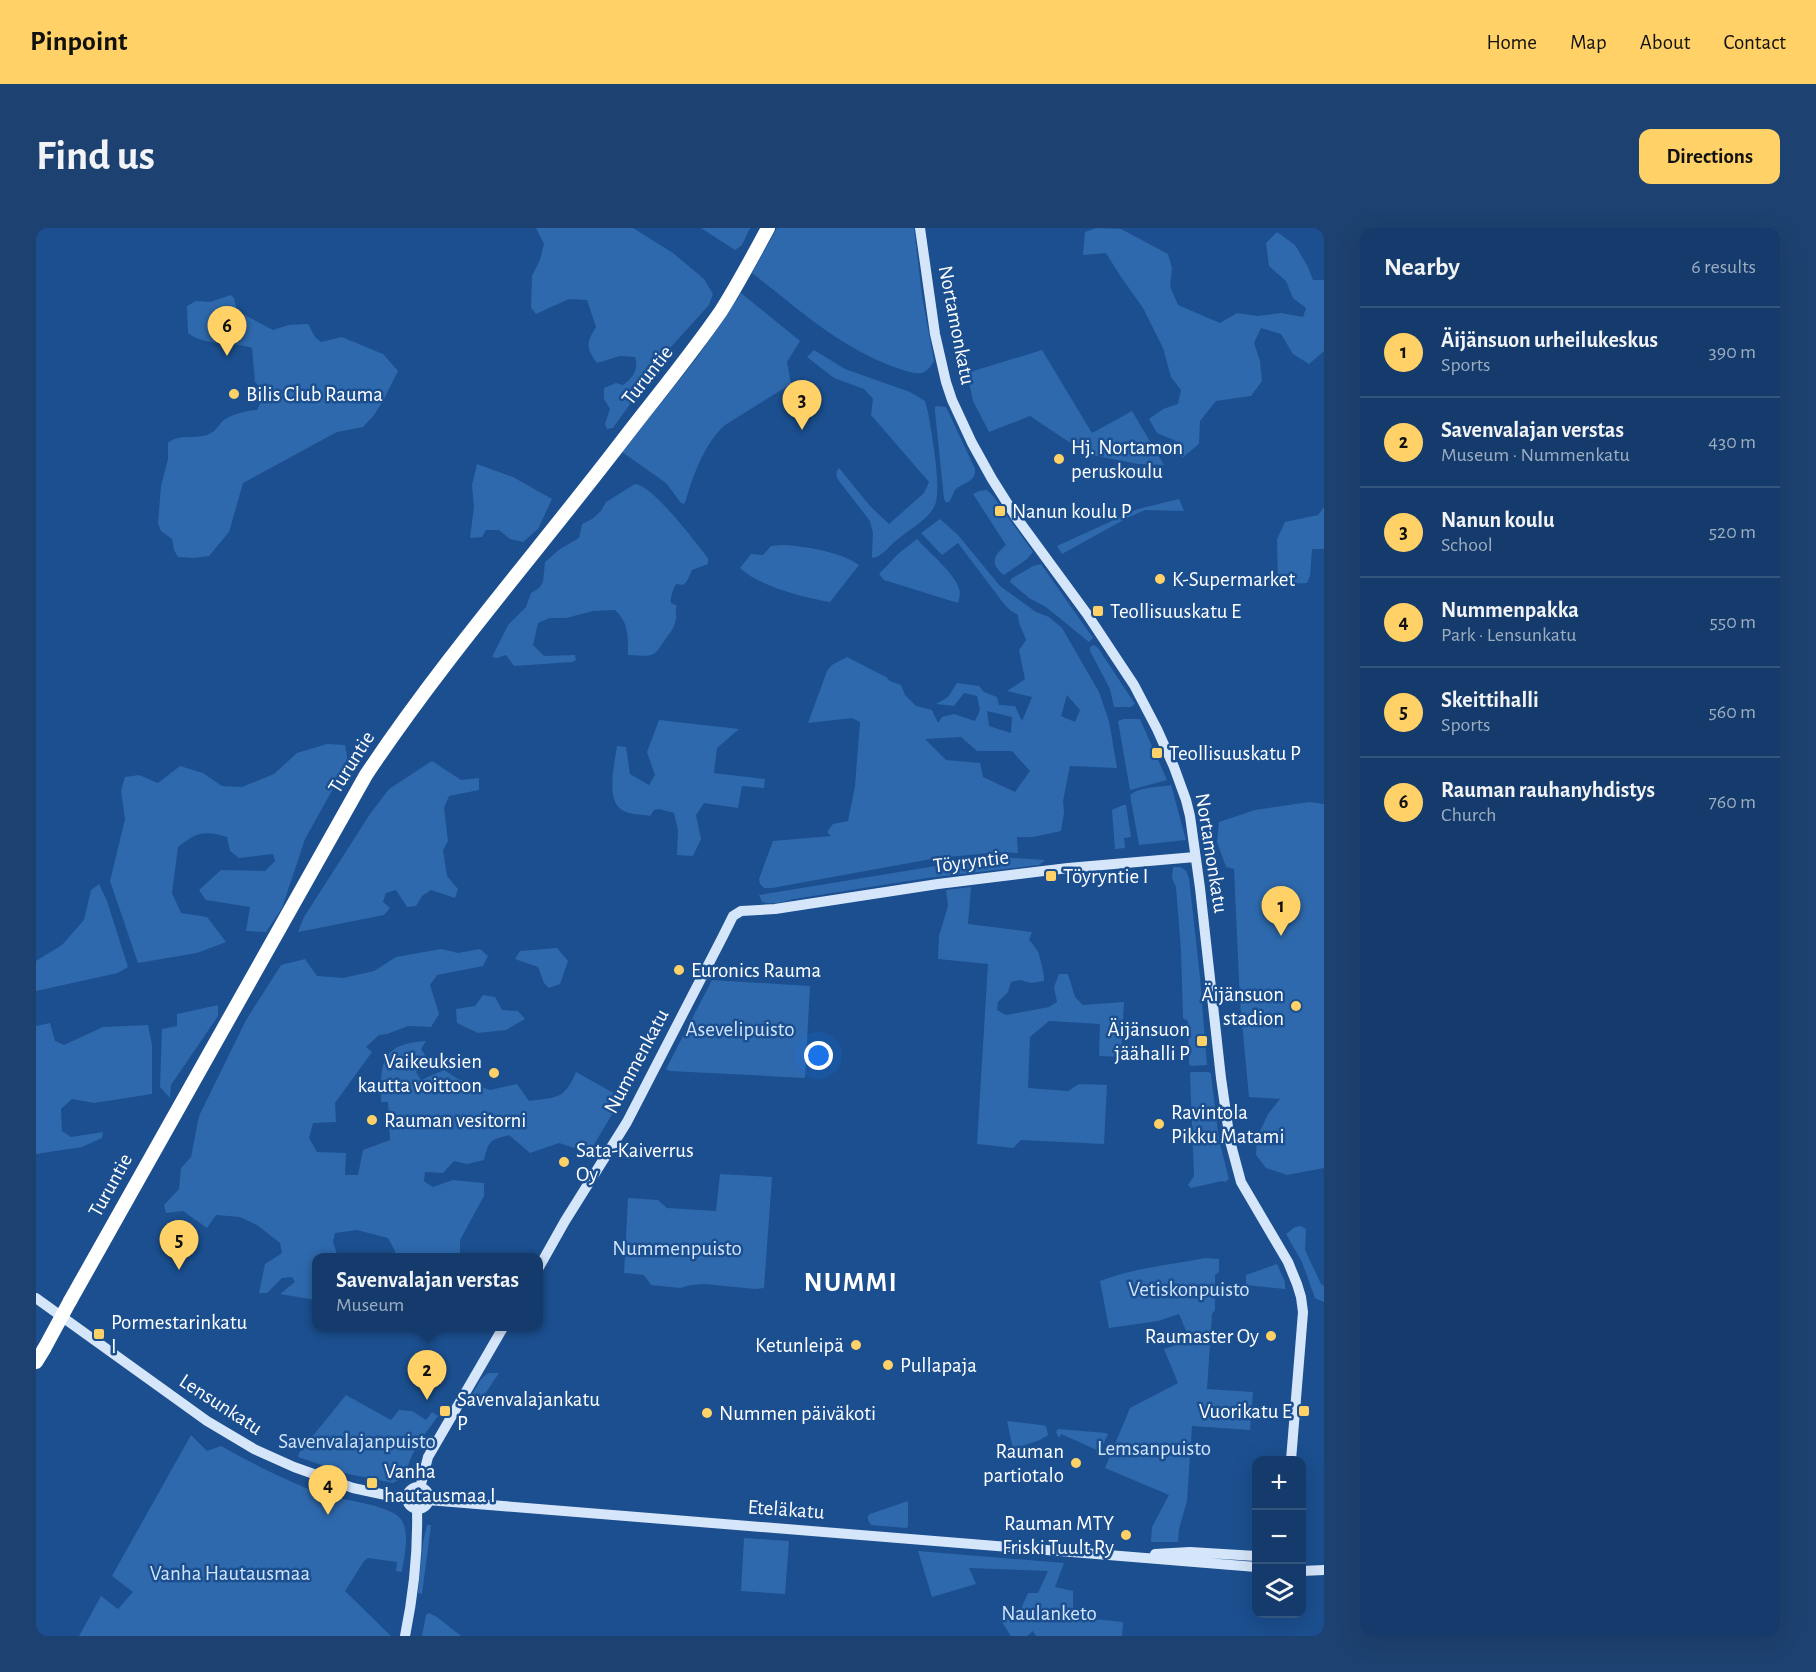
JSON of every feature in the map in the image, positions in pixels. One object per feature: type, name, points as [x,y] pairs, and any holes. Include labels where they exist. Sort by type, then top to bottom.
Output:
[{"type":"highway","name":"Turuntie","points":[[36,1362],[366,775],[445,663],[601,470],[693,349],[730,297],[768,228]]},
{"type":"main road","name":"Nortamonkatu","points":[[920,228],[935,334],[946,382],[972,443],[1016,517],[1046,555],[1114,653],[1145,705],[1183,790],[1190,816],[1196,857],[1230,1141],[1241,1182],[1288,1262],[1301,1297],[1303,1312],[1292,1456]]},
{"type":"main road","name":"Töyryntie","points":[[753,910],[775,909],[938,884],[1046,871],[1196,857]]},
{"type":"main road","name":"Nummenkatu","points":[[543,1260],[627,1122],[733,916],[741,911],[753,910]]},
{"type":"main road","name":"Lensunkatu","points":[[36,1298],[201,1417],[254,1449],[294,1467],[352,1488],[395,1497],[407,1497]]},
{"type":"main road","points":[[420,1488],[428,1457],[501,1331]]},
{"type":"main road","points":[[420,1488],[428,1494],[428,1500],[424,1507],[417,1509],[410,1506],[407,1497],[412,1489],[420,1488]]},
{"type":"main road","name":"Eteläkatu","points":[[428,1500],[1252,1567]]},
{"type":"main road","points":[[405,1636],[412,1585],[417,1509]]},
{"type":"main road","name":"Eteläkatu","points":[[1140,1556],[1190,1552],[1252,1556]]},
{"type":"main road","points":[[1306,1569],[1324,1570]]},
{"type":"green space","points":[[536,228],[633,228],[673,253],[704,279],[713,294],[709,305],[670,348],[613,428],[607,429],[605,424],[610,409],[604,399],[604,388],[616,383],[623,385],[630,379],[636,369],[635,357],[620,356],[597,363],[589,349],[590,337],[596,327],[587,300],[569,299],[536,314],[531,308],[532,276],[540,260],[544,244]]},
{"type":"green space","points":[[701,228],[750,228],[742,245],[735,250]]},
{"type":"green space","points":[[777,228],[914,228],[922,296],[934,361],[929,368],[921,373],[914,373],[874,359],[855,349],[819,326],[752,273]]},
{"type":"green space","points":[[1096,228],[1121,229],[1168,254],[1172,268],[1170,286],[1178,305],[1220,323],[1237,313],[1257,316],[1281,313],[1303,317],[1306,308],[1293,298],[1286,281],[1269,266],[1266,243],[1277,232],[1295,245],[1313,280],[1324,280],[1324,351],[1309,364],[1293,354],[1281,334],[1261,328],[1254,343],[1260,361],[1262,381],[1251,396],[1216,401],[1200,421],[1199,444],[1182,458],[1176,441],[1157,433],[1149,419],[1163,409],[1178,404],[1181,390],[1171,377],[1163,348],[1143,308],[1106,253],[1083,255],[1085,232]]},
{"type":"green space","points":[[741,293],[800,341],[787,362],[791,384],[725,425],[718,432],[701,460],[684,504],[666,483],[622,452],[699,355]]},
{"type":"green space","points":[[231,295],[237,311],[273,330],[289,325],[308,324],[315,337],[321,342],[342,337],[383,354],[398,371],[383,401],[363,427],[337,432],[243,483],[229,532],[209,556],[178,557],[172,539],[161,531],[158,523],[161,486],[168,459],[168,443],[177,438],[199,437],[211,433],[229,417],[257,410],[262,399],[262,390],[255,382],[252,348],[211,342],[188,333],[187,306],[196,301],[210,302]]},
{"type":"green space","points":[[814,350],[845,369],[910,392],[925,401],[936,462],[936,501],[926,517],[876,557],[872,558],[873,533],[870,521],[839,481],[836,474],[839,468],[870,506],[889,524],[924,493],[929,482],[871,415],[873,399],[864,389],[834,378],[807,357]]},
{"type":"green space","points":[[1042,350],[1092,433],[1132,411],[1164,465],[1138,464],[1087,454],[1030,416],[989,432],[973,401],[967,373]]},
{"type":"green space","points":[[937,406],[946,407],[975,469],[974,477],[956,489],[949,502],[944,499],[935,411]]},
{"type":"green space","points":[[477,464],[513,477],[552,499],[538,529],[523,542],[510,539],[499,530],[486,530],[482,537],[470,538],[474,507],[472,485]]},
{"type":"green space","points":[[635,484],[652,493],[662,503],[708,558],[708,564],[692,570],[683,585],[676,584],[671,601],[677,606],[675,622],[659,649],[649,656],[628,655],[627,631],[620,615],[615,610],[593,611],[566,618],[550,618],[538,623],[533,645],[544,656],[575,655],[576,660],[572,662],[514,666],[506,655],[492,657],[508,625],[526,607],[531,593],[543,582],[545,562],[560,549],[579,538],[582,524],[601,511],[606,502]]},
{"type":"green space","points":[[987,490],[1033,552],[1004,575],[996,567],[995,560],[1006,545],[973,494]]},
{"type":"green space","points":[[1179,499],[1184,511],[1145,510],[1062,554],[1057,546],[1138,509]]},
{"type":"green space","points":[[1324,507],[1324,549],[1312,549],[1310,576],[1307,583],[1288,584],[1278,579],[1277,539],[1285,522],[1318,515]]},
{"type":"green space","points":[[940,519],[958,535],[1000,586],[1036,612],[1049,617],[1062,628],[1099,692],[1109,721],[1117,768],[1070,766],[1063,801],[1061,831],[1033,837],[1017,837],[1018,853],[1000,852],[937,858],[764,888],[759,879],[773,841],[831,836],[827,832],[833,824],[848,821],[855,786],[860,722],[852,718],[808,723],[827,671],[832,665],[847,657],[901,685],[905,695],[916,706],[932,710],[938,723],[942,717],[954,714],[975,721],[980,710],[977,696],[964,693],[954,706],[936,704],[948,697],[957,683],[979,686],[984,692],[997,697],[999,705],[1015,706],[1022,721],[1032,697],[1007,691],[1025,679],[1019,650],[1026,640],[1018,615],[1004,604],[958,543],[942,555],[921,533]],"holes":[[[1067,695],[1080,710],[1075,722],[1061,716]],[[987,711],[1012,717],[1011,733],[989,726]],[[961,737],[977,751],[1012,751],[1030,771],[1015,792],[983,777],[980,763],[946,760],[925,739]]]},
{"type":"green space","points":[[917,539],[952,576],[960,593],[958,603],[884,580],[879,574],[898,554]]},
{"type":"green space","points":[[783,545],[833,553],[859,565],[830,602],[770,586],[740,568],[751,554],[763,555],[771,546]]},
{"type":"green space","points":[[1041,564],[1093,638],[1089,642],[1046,607],[1029,598],[1010,582],[1011,579],[1033,566]]},
{"type":"green space","points":[[1094,645],[1135,704],[1131,707],[1114,707],[1110,689],[1090,651],[1090,647]]},
{"type":"green space","points":[[1140,719],[1167,780],[1130,790],[1118,721]]},
{"type":"green space","points":[[659,720],[739,729],[717,748],[714,773],[765,779],[764,788],[742,786],[738,808],[704,803],[696,815],[701,839],[693,856],[677,855],[678,830],[674,813],[659,809],[654,810],[650,816],[628,813],[617,805],[612,790],[617,746],[626,747],[630,774],[649,785],[655,775],[647,752]]},
{"type":"green space","points":[[327,744],[345,745],[348,762],[305,839],[282,908],[266,932],[246,931],[250,907],[206,900],[199,890],[221,870],[265,871],[275,861],[273,854],[239,858],[230,851],[227,837],[207,833],[196,835],[178,847],[172,893],[181,913],[207,917],[226,942],[197,953],[138,963],[110,881],[125,819],[121,791],[125,777],[139,775],[158,783],[180,766],[203,773],[222,786],[242,787],[274,774],[297,753]]},
{"type":"green space","points":[[432,761],[461,780],[479,778],[479,790],[449,796],[444,808],[448,841],[443,850],[447,876],[458,889],[455,898],[431,890],[422,896],[416,906],[407,907],[396,890],[386,893],[383,902],[390,908],[384,915],[298,932],[304,917],[370,814],[389,789]]},
{"type":"green space","points":[[1171,785],[1186,840],[1139,845],[1130,795],[1144,789]]},
{"type":"green space","points":[[1309,802],[1324,804],[1324,1168],[1287,1175],[1266,1168],[1256,1155],[1257,1138],[1268,1114],[1280,1099],[1249,1097],[1240,1001],[1234,869],[1226,867],[1217,842],[1219,822],[1255,810]]},
{"type":"green space","points":[[1126,805],[1131,837],[1124,838],[1125,848],[1115,849],[1112,810]]},
{"type":"green space","points":[[1001,857],[1045,860],[1039,865],[927,878],[778,903],[762,902],[759,895],[942,865]]},
{"type":"green space","points":[[1173,867],[1181,867],[1189,878],[1207,1065],[1191,1066],[1189,1064],[1188,1021],[1183,1018],[1181,950],[1176,887],[1172,878]]},
{"type":"green space","points":[[99,884],[107,901],[128,967],[118,973],[36,991],[36,961],[62,945],[84,920],[91,890]]},
{"type":"green space","points":[[971,887],[968,924],[1032,932],[1029,940],[1038,952],[1044,975],[1044,981],[1011,982],[1008,992],[998,1002],[997,1010],[1006,1015],[1049,1007],[1057,1002],[1054,987],[1059,974],[1068,974],[1075,997],[1083,1005],[1124,1002],[1121,1057],[1099,1056],[1100,1024],[1049,1021],[1030,1037],[1028,1088],[1068,1091],[1079,1084],[1107,1085],[1104,1144],[1021,1140],[1013,1148],[977,1144],[988,964],[938,959],[939,936],[948,906],[946,890]]},
{"type":"green space","points":[[557,948],[568,961],[560,984],[549,988],[544,983],[538,967],[515,959],[520,951]]},
{"type":"green space","points":[[441,949],[458,953],[480,949],[488,956],[483,966],[437,975],[430,985],[439,1014],[431,1027],[408,1026],[379,1035],[366,1047],[372,1052],[335,1103],[336,1122],[313,1123],[309,1138],[317,1152],[346,1153],[345,1175],[358,1175],[363,1150],[390,1140],[388,1102],[381,1102],[383,1066],[392,1051],[411,1043],[426,1041],[421,1049],[427,1058],[416,1072],[421,1080],[444,1070],[458,1079],[490,1090],[517,1084],[529,1101],[558,1096],[568,1088],[576,1072],[617,1095],[617,1106],[589,1153],[559,1143],[530,1153],[509,1135],[491,1142],[484,1160],[467,1164],[454,1161],[443,1173],[425,1172],[424,1181],[433,1187],[453,1180],[484,1183],[484,1196],[460,1240],[460,1253],[395,1253],[388,1238],[357,1230],[335,1233],[333,1242],[337,1253],[312,1253],[312,1299],[280,1294],[295,1282],[292,1277],[282,1278],[267,1293],[259,1293],[265,1264],[282,1253],[280,1243],[257,1225],[240,1217],[216,1215],[207,1228],[183,1211],[166,1213],[164,1205],[179,1189],[181,1168],[191,1157],[199,1116],[246,1020],[281,965],[305,959],[317,976],[343,978],[374,971],[396,957]]},
{"type":"green space","name":"Asevelipuisto","points":[[712,980],[810,986],[805,1078],[666,1069]]},
{"type":"green space","points":[[483,995],[495,997],[502,1010],[518,1011],[525,1019],[506,1030],[478,1033],[457,1023],[456,1009],[475,1006]]},
{"type":"green space","points":[[218,1005],[218,1016],[171,1085],[170,1098],[160,1087],[162,1029],[177,1026],[177,1014]]},
{"type":"green space","points":[[50,1023],[55,1041],[64,1045],[103,1027],[148,1025],[152,1045],[152,1094],[94,1103],[72,1099],[61,1109],[62,1131],[71,1137],[103,1132],[102,1138],[82,1147],[36,1154],[36,1026]]},
{"type":"green space","points":[[1191,1072],[1211,1074],[1219,1140],[1229,1179],[1225,1182],[1191,1188],[1188,1185],[1194,1176]]},
{"type":"green space","name":"Nummenpuisto","points":[[720,1174],[772,1177],[764,1288],[704,1284],[680,1288],[651,1285],[644,1275],[624,1273],[628,1198],[658,1200],[667,1208],[716,1211]]},
{"type":"green space","points":[[1301,1226],[1306,1229],[1305,1250],[1324,1286],[1324,1302],[1315,1298],[1302,1262],[1286,1234],[1295,1227]]},
{"type":"green space","points":[[1205,1258],[1219,1259],[1219,1272],[1215,1275],[1215,1310],[1212,1314],[1207,1389],[1253,1392],[1250,1430],[1192,1426],[1187,1501],[1179,1529],[1178,1542],[1151,1542],[1152,1527],[1169,1495],[1105,1468],[1130,1408],[1178,1383],[1164,1349],[1190,1340],[1179,1314],[1158,1321],[1109,1328],[1100,1281],[1139,1270]]},
{"type":"green space","points":[[1277,1264],[1285,1282],[1285,1289],[1246,1285],[1246,1275]]},
{"type":"green space","points":[[488,1373],[499,1373],[475,1409],[467,1403],[481,1379]]},
{"type":"green space","name":"Savenvalajanpuisto","points":[[346,1395],[391,1420],[399,1410],[412,1411],[426,1420],[432,1412],[438,1416],[414,1451],[406,1475],[393,1483],[348,1474],[298,1457]]},
{"type":"green space","points":[[1007,1421],[1046,1426],[1048,1435],[1013,1449]]},
{"type":"green space","points":[[1058,1429],[1108,1434],[1098,1455],[1097,1450],[1061,1434],[1059,1438],[1056,1432]]},
{"type":"green space","name":"Vanha Hautausmaa","points":[[191,1435],[207,1451],[221,1446],[299,1485],[326,1495],[376,1506],[400,1518],[406,1537],[402,1572],[396,1571],[397,1562],[368,1558],[345,1591],[391,1636],[79,1636],[101,1596],[118,1609],[133,1592],[112,1576]]},
{"type":"green space","points":[[908,1501],[908,1527],[906,1528],[871,1525],[868,1520],[870,1514]]},
{"type":"green space","points":[[427,1525],[431,1525],[422,1594],[418,1593]]},
{"type":"green space","points":[[744,1538],[789,1541],[785,1594],[741,1591]]},
{"type":"green space","name":"Naulanketo","points":[[918,1551],[1064,1563],[1055,1587],[1073,1591],[1073,1617],[1123,1622],[1122,1636],[1036,1636],[1033,1631],[1027,1636],[1011,1636],[1000,1619],[1021,1609],[1028,1593],[1038,1593],[1048,1571],[969,1568],[976,1584],[932,1597]]},
{"type":"green space","points":[[429,1613],[461,1636],[422,1636],[426,1615]]},
{"type":"place","name":"Rauman rauhanyhdistys","points":[[227,356]]},
{"type":"place","name":"Bilis Club Rauma","points":[[234,394]]},
{"type":"place","name":"Nanun koulu","points":[[802,430]]},
{"type":"place","name":"Hj. Nortamon peruskoulu","points":[[1059,459]]},
{"type":"place","name":"Nanun koulu P","points":[[1000,511]]},
{"type":"place","name":"K-Supermarket","points":[[1160,579]]},
{"type":"place","name":"Teollisuuskatu E","points":[[1098,611]]},
{"type":"place","name":"Teollisuuskatu P","points":[[1157,753]]},
{"type":"place","name":"Töyryntie I","points":[[1051,876]]},
{"type":"place","name":"Äijänsuon urheilukeskus","points":[[1281,936]]},
{"type":"place","name":"Euronics Rauma","points":[[679,970]]},
{"type":"place","name":"Äijänsuon stadion","points":[[1296,1006]]},
{"type":"place","name":"Äijänsuon jäähalli P","points":[[1202,1041]]},
{"type":"place","name":"Vaikeuksien kautta voittoon","points":[[494,1073]]},
{"type":"place","name":"Rauman vesitorni","points":[[372,1120]]},
{"type":"place","name":"Ravintola Pikku Matami","points":[[1159,1124]]},
{"type":"place","name":"Sata-Kaiverrus Oy","points":[[564,1162]]},
{"type":"place","name":"Skeittihalli","points":[[179,1270]]},
{"type":"place","name":"Pormestarinkatu I","points":[[99,1334]]},
{"type":"place","name":"Raumaster Oy","points":[[1271,1336]]},
{"type":"place","name":"Ketunleipä","points":[[856,1345]]},
{"type":"place","name":"Pullapaja","points":[[888,1365]]},
{"type":"place","name":"Savenvalajan verstas","points":[[427,1400]]},
{"type":"place","name":"Savenvalajankatu P","points":[[445,1411]]},
{"type":"place","name":"Vuorikatu E","points":[[1304,1411]]},
{"type":"place","name":"Nummen päiväkoti","points":[[707,1413]]},
{"type":"place","name":"Rauman partiotalo","points":[[1076,1463]]},
{"type":"place","name":"Vanha hautausmaa I","points":[[372,1483]]},
{"type":"place","name":"Nummenpakka","points":[[328,1515]]},
{"type":"place","name":"Rauman MTY Friski Tuult Ry","points":[[1126,1535]]},
{"type":"district","name":"NUMMI","points":[[851,1282]]},
{"type":"park label","name":"Vetiskonpuisto","points":[[1189,1289]]},
{"type":"park label","name":"Lemsanpuisto","points":[[1154,1448]]}]
